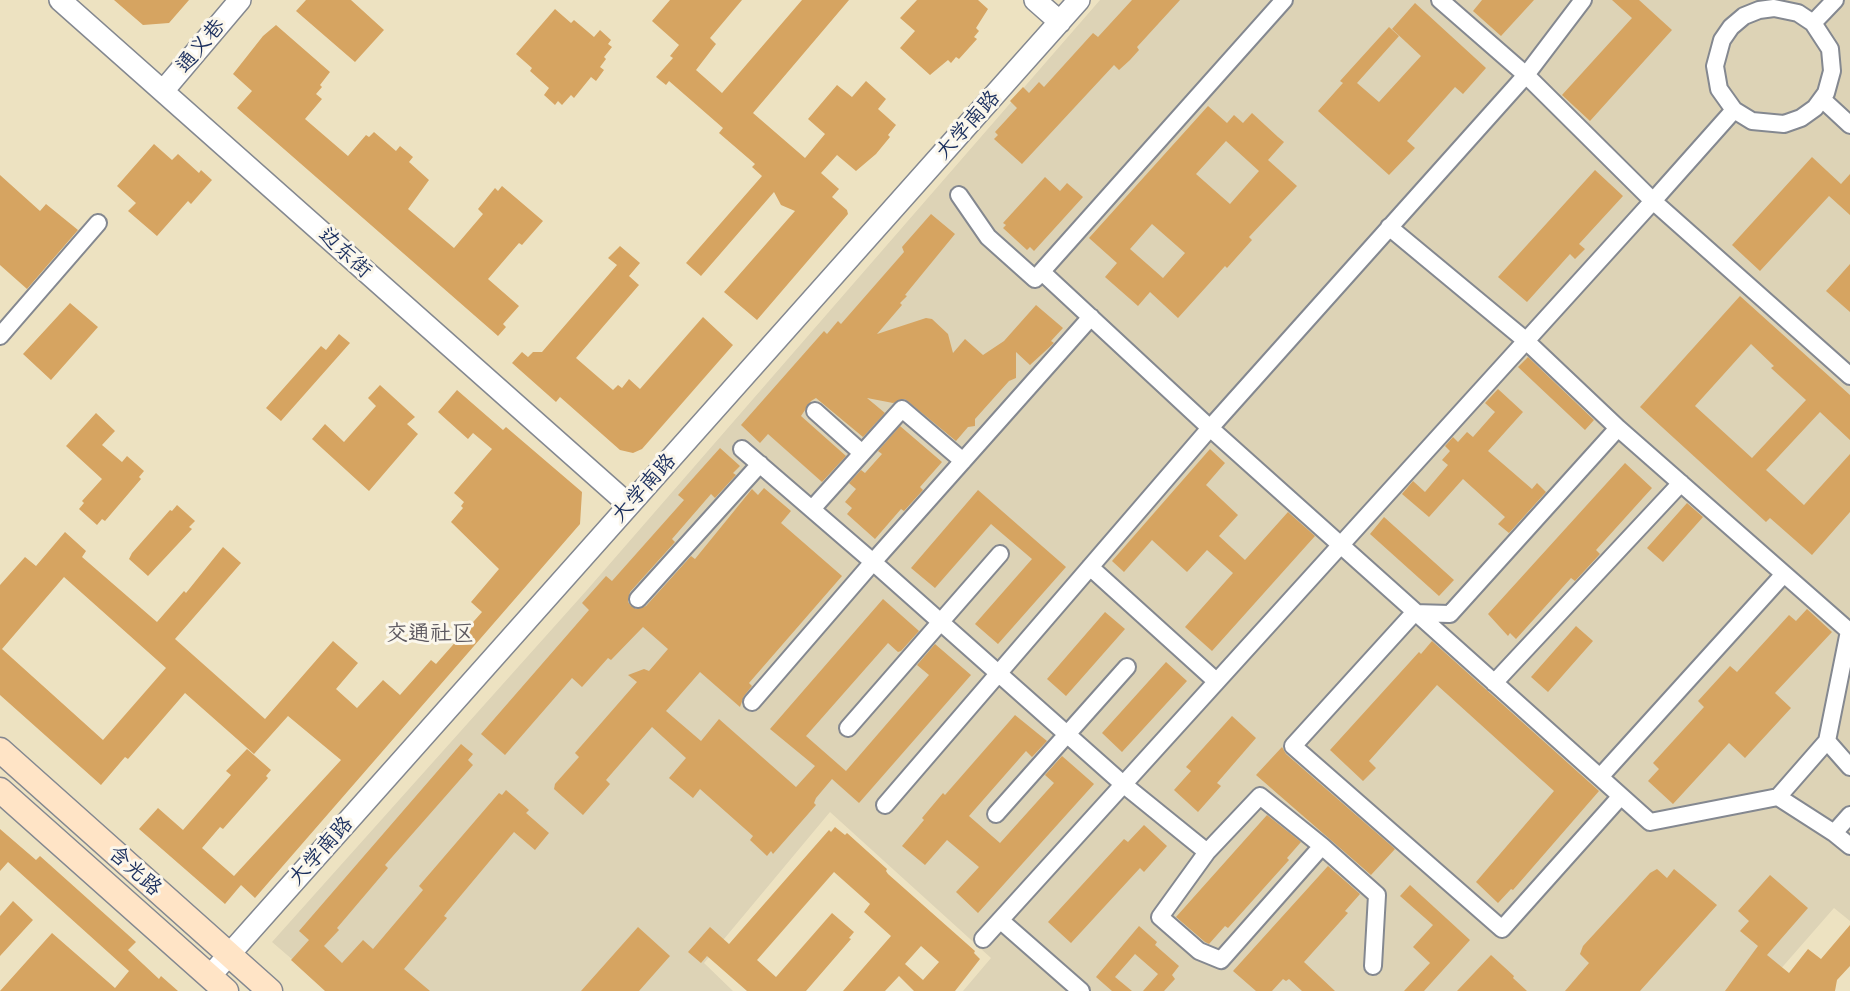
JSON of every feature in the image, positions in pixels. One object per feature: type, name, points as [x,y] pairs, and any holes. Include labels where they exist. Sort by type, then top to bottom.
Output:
[{"type":"main road","name":"含光路","points":[[0,750],[270,991]]},
{"type":"main road","name":"含光路","points":[[0,790],[218,984]]},
{"type":"street","name":"边东街","points":[[60,0],[629,505]]},
{"type":"street","name":"通义巷","points":[[163,91],[240,0]]},
{"type":"street","points":[[1035,0],[1060,22]]},
{"type":"street","name":"大学南路","points":[[218,984],[229,954],[1079,0]]},
{"type":"street","points":[[959,195],[988,237],[1035,279],[1284,0]]},
{"type":"street","points":[[1440,0],[1526,75],[1653,201],[1850,376]]},
{"type":"street","points":[[885,805],[1210,428],[1526,75],[1583,0]]},
{"type":"street","points":[[1813,23],[1834,0]]},
{"type":"street","points":[[1774,8],[1798,13],[1813,23],[1830,49],[1832,71],[1822,99],[1801,118],[1784,124],[1752,121],[1734,110],[1719,89],[1715,66],[1722,40],[1731,27],[1744,16],[1759,10],[1774,8]]},
{"type":"street","points":[[1822,99],[1850,125]]},
{"type":"street","points":[[982,939],[1734,110]]},
{"type":"street","points":[[0,336],[98,223]]},
{"type":"street","points":[[1042,272],[1338,545],[1650,822],[1778,796],[1827,741],[1849,631],[1618,428],[1524,339],[1389,227]]},
{"type":"street","points":[[752,702],[1091,317]]},
{"type":"street","points":[[812,509],[902,409],[963,461]]},
{"type":"street","points":[[815,411],[862,453]]},
{"type":"street","points":[[1618,428],[1450,614],[1414,613],[1293,746],[1502,929],[1621,796]]},
{"type":"street","points":[[742,449],[1123,784],[1207,852]]},
{"type":"street","points":[[638,599],[760,464]]},
{"type":"street","points":[[1494,683],[1681,483]]},
{"type":"street","points":[[848,728],[1000,554]]},
{"type":"street","points":[[1090,567],[1216,681]]},
{"type":"street","points":[[1600,777],[1784,574]]},
{"type":"street","points":[[996,814],[1127,667]]},
{"type":"street","points":[[1834,714],[1850,695]]},
{"type":"street","points":[[1827,741],[1850,767]]},
{"type":"street","points":[[1322,846],[1221,960],[1199,951],[1160,917],[1207,852],[1260,796],[1322,846],[1377,895],[1372,966]]},
{"type":"street","points":[[1778,796],[1850,846]]},
{"type":"street","points":[[1834,833],[1850,815]]},
{"type":"street","points":[[1000,920],[1081,991]]},
{"type":"shaded area","points":[[1100,0],[1850,0],[1850,921],[1834,908],[1771,980],[1784,991],[963,991],[991,958],[830,812],[704,963],[733,991],[329,991],[272,942],[587,590]]},
{"type":"building","points":[[114,0],[189,0],[169,23],[143,25]]},
{"type":"building","points":[[306,0],[351,0],[384,30],[355,62],[296,11]]},
{"type":"building","points":[[670,0],[742,0],[710,38],[716,44],[696,70],[722,93],[802,0],[849,0],[753,113],[805,158],[825,134],[808,119],[837,85],[852,97],[866,81],[886,99],[878,109],[896,125],[888,135],[890,137],[876,154],[856,171],[837,155],[821,173],[839,189],[832,197],[847,210],[848,214],[757,320],[724,292],[795,211],[781,205],[774,192],[701,276],[686,263],[762,176],[752,167],[755,164],[719,133],[723,128],[669,81],[666,85],[656,77],[673,58],[670,56],[679,45],[652,21]]},
{"type":"building","points":[[917,0],[978,0],[988,9],[976,28],[979,31],[974,37],[977,39],[959,59],[956,57],[951,63],[948,60],[930,75],[900,48],[915,31],[900,18]]},
{"type":"building","points":[[1132,0],[1180,0],[1137,47],[1139,50],[1130,60],[1119,70],[1114,65],[1022,164],[994,139],[998,135],[995,132],[1017,108],[1010,101],[1023,87],[1029,93],[1039,82],[1044,87],[1093,33],[1098,37]]},
{"type":"building","points":[[1482,0],[1534,0],[1501,36],[1473,11]]},
{"type":"building","points":[[1612,0],[1639,0],[1672,30],[1590,121],[1562,95],[1632,18]]},
{"type":"building","points":[[1415,3],[1486,68],[1463,94],[1455,87],[1407,141],[1415,148],[1389,175],[1318,111],[1343,83],[1340,81],[1389,27],[1399,36],[1357,83],[1379,102],[1421,56],[1392,29]]},
{"type":"building","points":[[555,9],[571,23],[574,20],[594,37],[600,30],[611,40],[608,44],[612,47],[604,57],[606,59],[600,67],[604,70],[596,81],[591,77],[574,98],[571,95],[562,105],[558,101],[555,105],[544,95],[549,88],[516,54]]},
{"type":"building","points":[[276,25],[330,72],[316,94],[322,99],[305,119],[348,156],[366,135],[369,137],[374,132],[396,151],[400,146],[413,157],[409,162],[429,180],[408,209],[454,248],[483,214],[478,209],[495,188],[498,191],[502,186],[543,221],[522,245],[519,243],[488,279],[519,306],[503,324],[506,327],[498,336],[237,108],[252,91],[233,74],[263,36]]},
{"type":"building","points":[[1208,106],[1227,123],[1234,115],[1243,123],[1252,113],[1284,142],[1268,160],[1297,186],[1249,237],[1252,240],[1227,268],[1225,266],[1178,318],[1150,292],[1138,306],[1105,277],[1117,263],[1089,238]],"holes":[[[1226,141],[1259,171],[1230,204],[1196,174]],[[1152,224],[1185,253],[1163,278],[1130,249]]]},
{"type":"building","points":[[154,144],[172,160],[178,154],[199,173],[201,170],[212,180],[191,204],[188,201],[157,236],[128,211],[136,203],[117,186]]},
{"type":"building","points":[[1812,157],[1841,184],[1850,174],[1850,215],[1829,196],[1760,271],[1732,245]]},
{"type":"building","points":[[1595,170],[1623,196],[1579,244],[1585,249],[1575,259],[1570,254],[1527,302],[1498,277]]},
{"type":"building","points":[[0,175],[40,211],[46,204],[78,230],[27,289],[0,265]]},
{"type":"building","points":[[1045,177],[1060,191],[1067,183],[1083,197],[1034,251],[1030,247],[1027,250],[1003,228],[1006,225],[1003,223]]},
{"type":"building","points":[[931,214],[955,234],[905,295],[907,296],[900,303],[902,305],[877,334],[926,318],[932,319],[948,334],[953,353],[965,339],[983,355],[1004,341],[1036,305],[1063,328],[1051,341],[1054,343],[1030,365],[1016,352],[1016,378],[1009,381],[975,419],[975,426],[968,427],[956,441],[905,399],[893,403],[867,398],[885,413],[863,437],[816,398],[811,401],[801,416],[846,456],[822,482],[768,434],[760,443],[741,425],[824,331],[827,334],[838,321],[841,324],[904,252],[902,247]]},
{"type":"building","points":[[620,246],[640,263],[629,276],[639,285],[576,358],[613,390],[618,385],[622,388],[629,379],[640,389],[703,317],[733,345],[642,449],[633,453],[620,450],[560,397],[556,402],[512,363],[522,352],[528,357],[533,352],[542,352],[617,265],[608,258]]},
{"type":"building","points":[[1850,264],[1850,312],[1826,291]]},
{"type":"building","points":[[1740,296],[1850,395],[1850,440],[1820,412],[1766,470],[1804,505],[1850,454],[1850,512],[1812,555],[1770,518],[1766,522],[1640,407]],"holes":[[[1751,344],[1774,366],[1771,368],[1806,400],[1752,458],[1695,406]]]},
{"type":"building","points":[[70,303],[98,327],[51,380],[23,354]]},
{"type":"building","points":[[339,334],[350,343],[281,421],[266,408],[321,346],[326,350]]},
{"type":"building","points":[[1528,357],[1594,420],[1585,430],[1518,367]]},
{"type":"building","points":[[380,385],[415,417],[407,424],[418,434],[369,491],[312,439],[325,424],[344,442],[376,406],[368,398]]},
{"type":"building","points":[[1498,389],[1523,412],[1488,451],[1532,489],[1537,483],[1546,492],[1509,533],[1498,524],[1505,517],[1463,479],[1429,517],[1402,494],[1413,481],[1425,492],[1448,465],[1442,460],[1450,451],[1445,446],[1453,437],[1458,442],[1467,432],[1473,437],[1495,412],[1485,403]]},
{"type":"building","points":[[457,390],[503,430],[506,427],[582,492],[580,524],[255,898],[241,885],[225,904],[139,829],[158,808],[183,830],[231,775],[226,771],[247,749],[271,770],[266,776],[268,778],[223,829],[220,827],[202,848],[234,876],[341,760],[288,716],[254,754],[185,693],[128,759],[125,757],[101,785],[0,695],[0,585],[25,557],[36,566],[65,532],[86,551],[82,557],[157,622],[184,591],[186,593],[223,547],[241,563],[175,639],[265,719],[333,641],[358,663],[336,689],[357,708],[383,680],[400,695],[431,660],[436,664],[482,612],[471,602],[499,569],[451,522],[463,508],[461,506],[464,502],[454,493],[492,449],[473,433],[468,439],[438,412]],"holes":[[[64,577],[166,668],[103,740],[2,649]]]},
{"type":"building","points":[[96,413],[115,431],[102,445],[122,462],[127,456],[144,471],[139,477],[141,479],[105,521],[102,519],[97,525],[79,509],[84,503],[82,501],[102,479],[66,446]]},
{"type":"building","points":[[900,426],[942,462],[920,487],[923,490],[904,511],[901,509],[875,539],[847,514],[852,508],[845,502],[856,489],[849,483],[861,470],[865,473],[882,454],[878,451]]},
{"type":"building","points":[[720,448],[740,466],[733,473],[736,475],[715,498],[711,494],[672,539],[675,542],[630,592],[628,602],[631,606],[636,609],[646,606],[691,556],[695,559],[752,489],[758,495],[764,488],[791,511],[781,523],[842,576],[749,683],[752,686],[744,696],[740,707],[700,672],[666,711],[701,741],[719,719],[796,787],[815,766],[770,729],[883,599],[919,631],[901,651],[898,652],[888,643],[806,736],[846,771],[929,675],[917,665],[935,644],[971,675],[859,803],[832,779],[816,798],[814,803],[816,805],[773,854],[771,851],[767,856],[750,840],[753,836],[700,789],[693,798],[669,778],[686,758],[652,727],[606,780],[610,784],[583,815],[554,789],[555,784],[579,757],[575,753],[637,682],[628,675],[644,669],[649,671],[668,649],[643,627],[611,660],[608,658],[582,687],[572,678],[505,755],[481,734],[589,610],[582,603],[606,576],[612,581],[684,500],[678,495]]},
{"type":"building","points":[[1210,449],[1225,463],[1206,485],[1238,515],[1219,536],[1245,560],[1288,512],[1315,536],[1212,651],[1185,627],[1233,573],[1207,550],[1187,572],[1152,540],[1124,572],[1112,561]]},
{"type":"building","points":[[1625,463],[1652,488],[1596,550],[1600,554],[1575,581],[1571,578],[1516,639],[1510,633],[1508,636],[1488,614]]},
{"type":"building","points":[[978,490],[1066,567],[998,644],[975,624],[1032,559],[991,524],[935,588],[911,568]]},
{"type":"building","points":[[1687,503],[1703,517],[1663,562],[1647,548]]},
{"type":"building","points":[[177,505],[195,521],[189,527],[192,529],[148,576],[129,559],[170,510],[172,511]]},
{"type":"building","points":[[1384,517],[1454,580],[1439,596],[1370,534]]},
{"type":"building","points":[[1807,609],[1832,632],[1775,693],[1791,708],[1745,758],[1729,743],[1673,804],[1648,781],[1659,769],[1653,763],[1704,707],[1698,701],[1730,666],[1737,672],[1789,615],[1796,621]]},
{"type":"building","points":[[1105,612],[1125,629],[1066,696],[1047,679]]},
{"type":"building","points":[[1576,626],[1593,641],[1548,692],[1531,677]]},
{"type":"building","points":[[1432,641],[1599,791],[1513,890],[1511,889],[1498,903],[1476,882],[1554,791],[1437,685],[1369,761],[1376,768],[1363,781],[1330,750],[1419,652],[1421,654]]},
{"type":"building","points":[[1166,662],[1187,681],[1122,752],[1102,733]]},
{"type":"building","points":[[1015,715],[1047,741],[1032,757],[1026,751],[969,816],[1000,843],[1054,783],[1045,775],[1062,756],[1094,784],[978,913],[956,892],[979,867],[947,840],[925,865],[902,846],[943,793],[945,795]]},
{"type":"building","points":[[1232,716],[1256,738],[1217,783],[1221,786],[1198,812],[1174,790],[1191,771],[1186,767]]},
{"type":"building","points":[[461,744],[473,754],[468,760],[473,765],[385,865],[388,868],[324,946],[342,963],[363,940],[373,949],[423,890],[419,886],[499,793],[502,795],[506,790],[529,810],[526,813],[549,833],[535,850],[514,832],[447,912],[444,916],[447,918],[404,969],[430,991],[325,991],[291,960],[309,940],[299,931]]},
{"type":"building","points":[[1282,747],[1286,754],[1395,849],[1371,875],[1256,775]]},
{"type":"building","points":[[1267,815],[1301,842],[1287,858],[1289,860],[1228,928],[1225,926],[1209,944],[1176,917]]},
{"type":"building","points":[[1144,825],[1167,846],[1144,872],[1140,868],[1071,943],[1048,922],[1124,839],[1128,842]]},
{"type":"building","points":[[835,827],[845,835],[847,833],[887,869],[888,874],[975,951],[974,953],[980,959],[955,991],[914,991],[899,976],[885,991],[843,991],[891,936],[864,912],[870,904],[834,872],[757,960],[776,977],[832,913],[854,932],[849,938],[851,939],[806,991],[747,991],[707,956],[701,963],[688,952],[710,927],[729,944],[829,830],[831,832]],"holes":[[[921,946],[939,962],[923,980],[905,964]]]},
{"type":"building","points":[[0,829],[36,860],[40,856],[136,942],[128,950],[159,979],[161,976],[178,991],[0,991],[52,933],[115,988],[129,971],[8,862],[0,871]]},
{"type":"building","points":[[1328,866],[1360,894],[1345,911],[1348,913],[1304,962],[1335,991],[1302,991],[1289,979],[1286,981],[1283,979],[1272,991],[1256,991],[1233,971]]},
{"type":"building","points":[[1657,869],[1667,878],[1674,869],[1717,905],[1640,991],[1565,991],[1589,963],[1580,954],[1583,946],[1650,873]]},
{"type":"building","points":[[1770,875],[1808,908],[1767,955],[1789,973],[1808,949],[1821,959],[1850,925],[1850,966],[1837,980],[1835,991],[1725,991],[1758,946],[1740,931],[1749,921],[1738,911]]},
{"type":"building","points":[[1410,885],[1470,940],[1424,991],[1404,991],[1430,963],[1413,947],[1433,925],[1400,896]]},
{"type":"building","points":[[13,901],[33,920],[0,956],[0,916]]},
{"type":"building","points":[[1139,926],[1157,942],[1155,945],[1179,966],[1172,975],[1175,979],[1164,991],[1143,991],[1158,974],[1135,954],[1115,977],[1132,991],[1112,991],[1096,977]]},
{"type":"building","points":[[638,927],[670,956],[639,991],[581,991]]},
{"type":"building","points":[[1491,955],[1514,976],[1513,978],[1527,991],[1457,991]]},
{"type":"district","name":"交通社区","points":[[430,634]]}]
